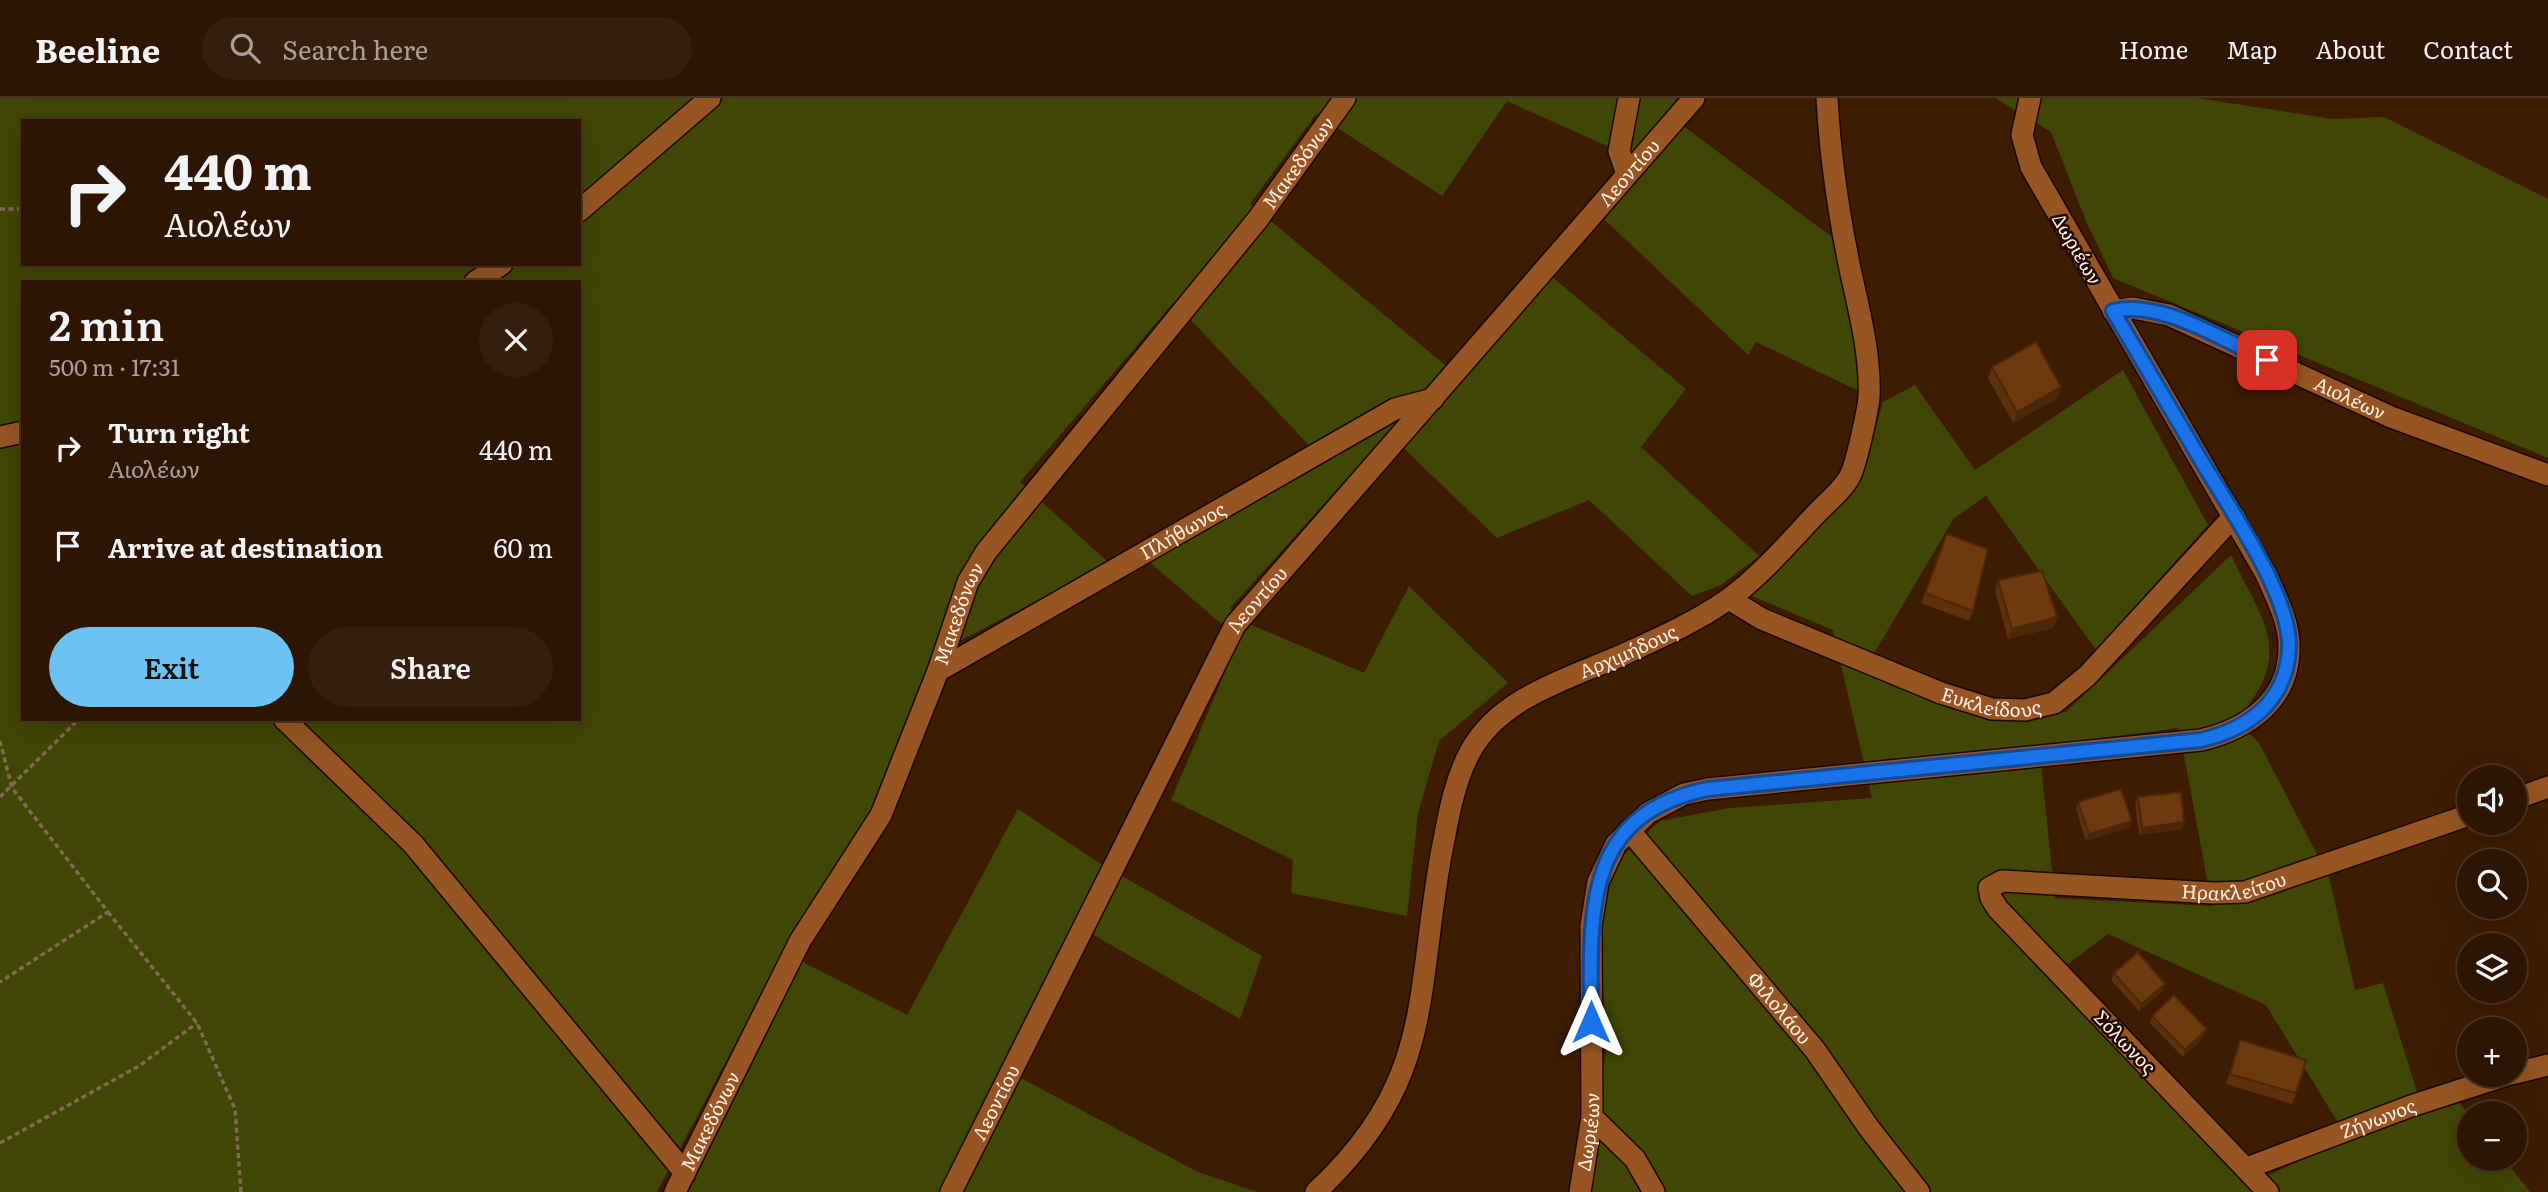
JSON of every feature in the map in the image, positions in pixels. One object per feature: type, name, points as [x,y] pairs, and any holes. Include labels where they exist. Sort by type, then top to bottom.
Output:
[{"type":"street","points":[[581,209],[710,98]]},
{"type":"street","name":"Μακεδόνων","points":[[680,1183],[800,941],[881,815],[938,671],[968,582],[986,552],[1258,219],[1345,98]]},
{"type":"street","points":[[1627,174],[1619,151],[1629,98]]},
{"type":"street","name":"Λεοντίου","points":[[951,1192],[1236,625],[1694,98]]},
{"type":"street","name":"Αρχιμήδους","points":[[1316,1192],[1364,1140],[1394,1093],[1407,1063],[1420,1011],[1437,877],[1450,810],[1464,767],[1478,740],[1497,719],[1524,699],[1667,635],[1729,599],[1803,528],[1850,476],[1869,399],[1865,345],[1830,166],[1826,98]]},
{"type":"street","name":"Δωριέων","points":[[1580,1192],[1592,1117],[1593,904],[1605,863],[1629,830],[1665,802],[1708,789],[2201,740],[2233,732],[2257,716],[2277,691],[2284,676],[2289,647],[2284,616],[2276,596],[2234,516],[2031,167],[2022,135],[2030,98]]},
{"type":"street","points":[[478,280],[499,266]]},
{"type":"street","name":"Αιολέων","points":[[2113,311],[2133,308],[2169,315],[2391,417],[2548,475]]},
{"type":"street","name":"Πλήθωνος","points":[[938,671],[1395,409],[1433,400]]},
{"type":"street","name":"Ευκλείδους","points":[[1729,599],[1762,619],[1941,694],[1992,709],[2032,709],[2054,703],[2081,682],[2234,516]]},
{"type":"street","points":[[286,721],[413,845],[680,1183]]},
{"type":"street","points":[[2527,795],[2548,787]]},
{"type":"street","name":"Ηρακλείτου","points":[[1989,888],[2001,881],[2245,892],[2457,819]]},
{"type":"street","name":"Φιλολάου","points":[[1629,830],[1815,1050],[1869,1128],[1919,1192]]},
{"type":"street","name":"Σόλωνος","points":[[1989,888],[1997,908],[2269,1192]]},
{"type":"street","name":"Ζήνωνος","points":[[2527,1070],[2548,1065]]},
{"type":"street","name":"Ζήνωνος","points":[[2247,1168],[2411,1105],[2470,1087]]},
{"type":"street","points":[[1592,1117],[1635,1159],[1654,1192]]},
{"type":"path","points":[[0,209],[21,209]]},
{"type":"path","points":[[0,797],[77,721]]},
{"type":"path","points":[[0,741],[12,788],[197,1023],[235,1109],[241,1192]]},
{"type":"path","points":[[0,982],[108,912]]},
{"type":"path","points":[[0,1143],[139,1066],[197,1023]]},
{"type":"green space","points":[[0,98],[1677,98],[1666,113],[1832,237],[1852,320],[1859,391],[1756,342],[1748,355],[1605,220],[1637,171],[1607,146],[1507,101],[1442,196],[1316,114],[1250,204],[1462,379],[1551,276],[1686,389],[1641,447],[1759,556],[1721,585],[1692,596],[1589,500],[1497,538],[1388,433],[1230,608],[1247,623],[1364,673],[1409,586],[1508,683],[1439,741],[1418,813],[1407,916],[1291,893],[1293,860],[1171,800],[1239,639],[1146,559],[1320,457],[1174,302],[1020,482],[1109,563],[931,656],[876,803],[783,952],[907,1015],[1018,809],[1101,864],[1262,956],[1240,1019],[1073,923],[1002,1068],[1198,1172],[1257,1192],[668,1192],[771,976],[657,1192],[0,1192]]},
{"type":"green space","points":[[1995,98],[2197,98],[2333,119],[2384,117],[2548,199],[2548,458],[2113,278],[2086,221],[2051,132]]},
{"type":"green space","points":[[2123,370],[2208,525],[2096,650],[1986,496],[1954,518],[1865,669],[1997,717],[2066,712],[2231,555],[2263,621],[2269,657],[2265,676],[2254,697],[2236,721],[2259,743],[2329,877],[2355,990],[2383,983],[2423,1111],[2458,1101],[2457,1171],[2513,1171],[2530,1192],[1583,1192],[1607,1048],[1597,927],[1615,863],[1660,821],[1729,808],[1872,798],[1833,630],[1752,596],[1748,587],[1865,464],[1883,402],[1915,385],[1975,470]],"holes":[[[2179,728],[2212,906],[2055,898],[2039,746]],[[2108,934],[2266,1005],[2348,1139],[2247,1185],[2052,976]]]},
{"type":"building","points":[[2036,342],[2061,387],[2017,412],[1992,367]]},
{"type":"building","points":[[1947,534],[1988,549],[1973,611],[1925,593]]},
{"type":"building","points":[[2042,571],[2057,617],[2012,629],[1998,580]]},
{"type":"building","points":[[2121,789],[2132,821],[2089,834],[2078,802]]},
{"type":"building","points":[[2181,792],[2184,822],[2142,828],[2138,797]]},
{"type":"building","points":[[2138,952],[2165,984],[2141,1004],[2114,973]]},
{"type":"building","points":[[2174,995],[2207,1029],[2185,1050],[2152,1016]]},
{"type":"building","points":[[2240,1040],[2306,1060],[2296,1093],[2230,1074]]},
{"type":"route","points":[[1591,1022],[1591,926],[1598,882],[1616,844],[1648,813],[1665,802],[1708,789],[2201,740],[2233,732],[2257,716],[2277,691],[2284,676],[2289,647],[2284,616],[2249,542],[2113,311],[2133,308],[2169,315],[2267,360]]}]
